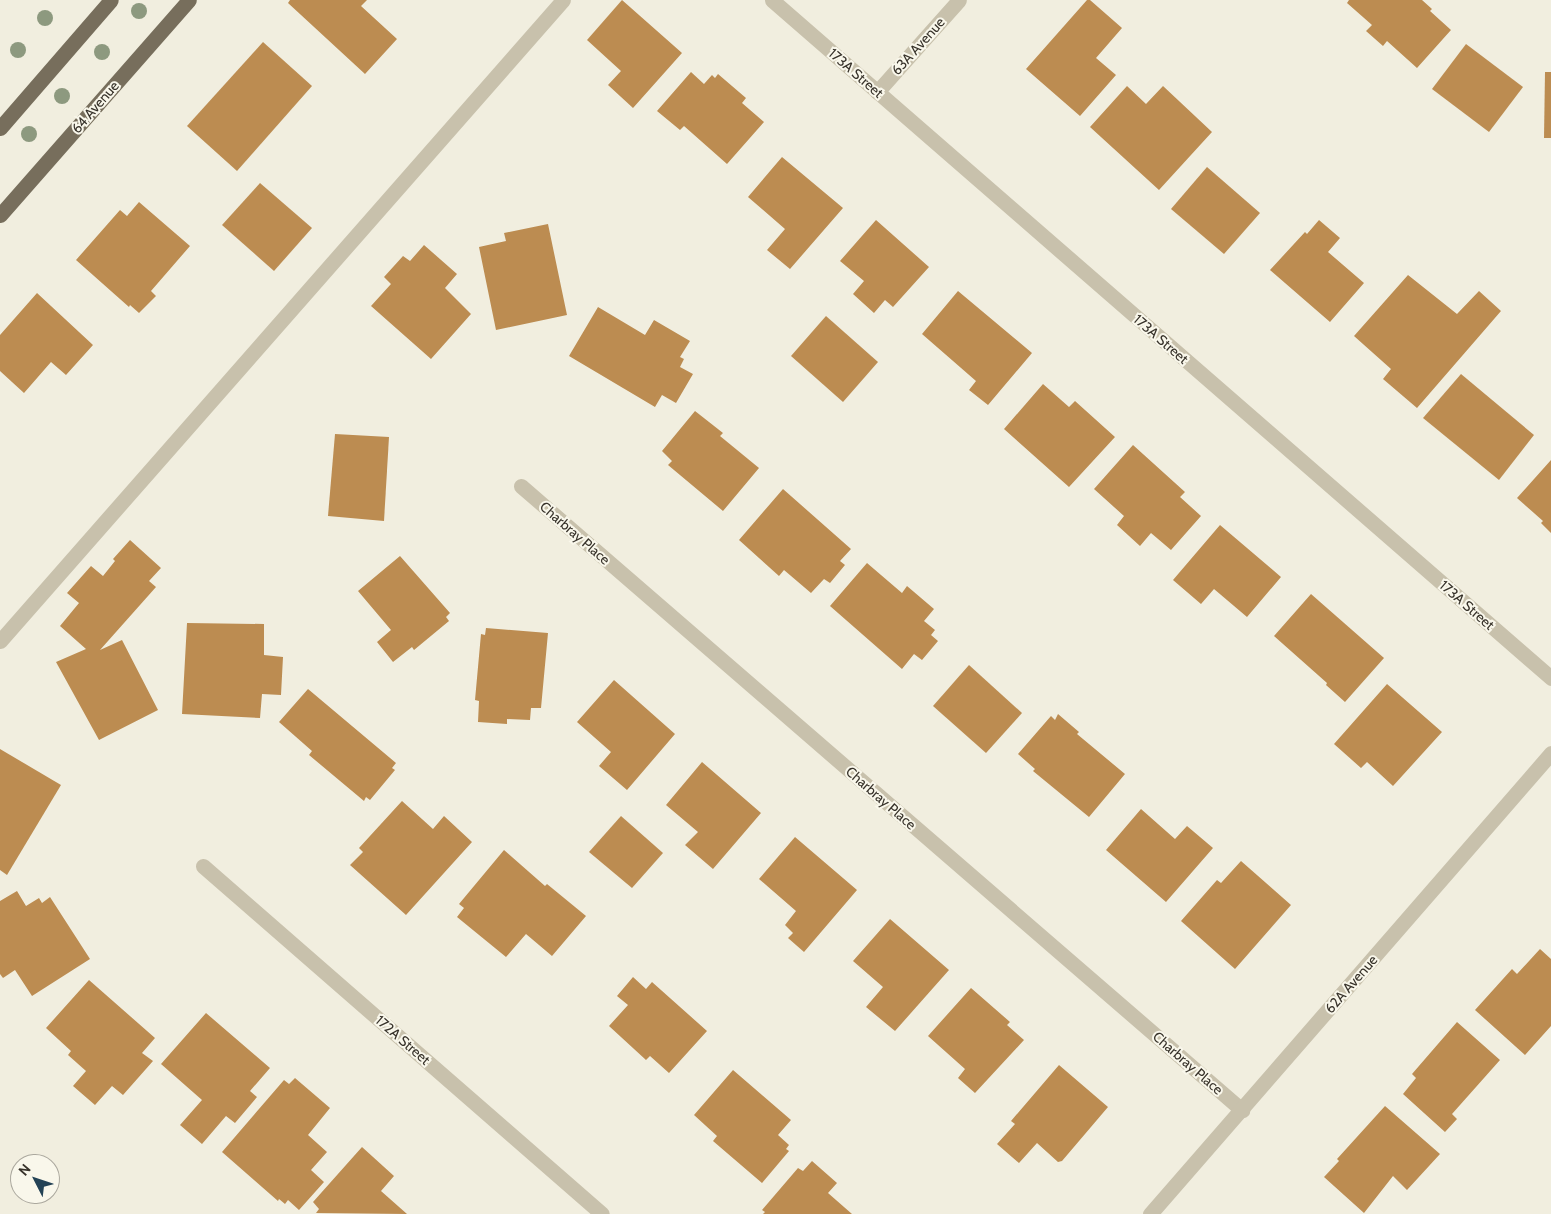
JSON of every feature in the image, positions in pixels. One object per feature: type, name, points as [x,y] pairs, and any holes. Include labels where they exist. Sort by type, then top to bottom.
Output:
[{"type":"main road","points":[[0,128],[111,0]]},
{"type":"main road","name":"64 Avenue","points":[[0,215],[189,0]]},
{"type":"street","points":[[0,641],[563,0]]},
{"type":"street","name":"173A Street","points":[[772,0],[1551,678]]},
{"type":"street","name":"63A Avenue","points":[[877,92],[959,0]]},
{"type":"street","name":"Charbray Place","points":[[521,486],[1242,1110]]},
{"type":"street","name":"62A Avenue","points":[[1150,1214],[1551,753]]},
{"type":"street","name":"172A Street","points":[[203,866],[602,1214]]},
{"type":"building","points":[[290,0],[367,0],[361,6],[397,39],[365,74],[288,3]]},
{"type":"building","points":[[622,0],[682,53],[633,108],[608,85],[621,71],[587,40]]},
{"type":"building","points":[[1087,0],[1090,0],[1122,28],[1096,58],[1116,75],[1080,116],[1026,69]]},
{"type":"building","points":[[1349,0],[1422,0],[1432,9],[1430,11],[1451,30],[1417,68],[1387,41],[1383,46],[1366,31],[1372,25],[1347,3]]},
{"type":"building","points":[[263,42],[312,86],[237,171],[187,126]]},
{"type":"building","points":[[1466,44],[1523,87],[1489,132],[1432,89]]},
{"type":"building","points":[[691,72],[704,84],[712,75],[715,78],[718,74],[746,98],[742,103],[764,122],[727,164],[684,126],[680,130],[657,111]]},
{"type":"building","points":[[1545,72],[1551,72],[1551,138],[1544,138]]},
{"type":"building","points":[[1127,86],[1146,104],[1163,86],[1212,132],[1159,190],[1090,127]]},
{"type":"building","points":[[782,157],[843,208],[790,269],[767,250],[785,229],[748,197]]},
{"type":"building","points":[[1207,167],[1260,213],[1224,254],[1171,209]]},
{"type":"building","points":[[260,183],[312,228],[274,271],[222,225]]},
{"type":"building","points":[[139,202],[190,246],[151,291],[156,296],[139,313],[130,305],[129,307],[76,260],[120,210],[127,216]]},
{"type":"building","points":[[876,220],[929,267],[893,307],[885,300],[874,313],[853,294],[864,281],[840,261]]},
{"type":"building","points":[[1319,220],[1340,238],[1328,252],[1364,283],[1330,322],[1270,270],[1305,232],[1307,234]]},
{"type":"building","points":[[548,224],[567,315],[496,330],[479,247],[506,241],[504,233]]},
{"type":"building","points":[[424,245],[457,274],[445,288],[471,314],[431,359],[371,306],[391,284],[384,277],[403,256],[410,261]]},
{"type":"building","points":[[1408,275],[1457,314],[1479,291],[1501,311],[1417,408],[1383,379],[1391,369],[1354,336]]},
{"type":"building","points":[[958,291],[1032,353],[988,405],[969,390],[976,381],[922,334]]},
{"type":"building","points":[[37,293],[93,345],[66,375],[51,362],[24,393],[0,371],[0,335]]},
{"type":"building","points":[[598,307],[645,335],[654,320],[690,341],[680,357],[684,359],[680,367],[693,374],[676,403],[662,395],[655,407],[569,356]]},
{"type":"building","points":[[826,316],[878,362],[843,402],[791,356]]},
{"type":"building","points":[[1461,374],[1534,435],[1499,480],[1423,418]]},
{"type":"building","points":[[1043,384],[1069,407],[1075,401],[1115,437],[1069,487],[1004,429]]},
{"type":"building","points":[[695,411],[723,433],[720,436],[759,468],[723,511],[668,465],[672,461],[662,451]]},
{"type":"building","points":[[335,434],[389,437],[384,521],[328,516]]},
{"type":"building","points":[[1133,445],[1185,492],[1180,497],[1201,516],[1171,550],[1151,533],[1140,546],[1117,525],[1124,516],[1094,489]]},
{"type":"building","points":[[1551,460],[1551,533],[1541,523],[1543,521],[1517,498]]},
{"type":"building","points":[[783,489],[851,549],[840,561],[845,565],[830,583],[824,579],[811,593],[784,570],[779,576],[739,540]]},
{"type":"building","points":[[1220,525],[1281,577],[1247,617],[1214,589],[1201,604],[1173,580]]},
{"type":"building","points":[[130,540],[161,568],[149,581],[156,587],[100,650],[122,640],[158,710],[99,740],[56,662],[86,649],[60,626],[79,603],[67,593],[91,566],[103,576],[115,561],[113,559]]},
{"type":"building","points":[[400,556],[450,613],[446,617],[449,621],[414,650],[412,647],[393,662],[377,642],[391,630],[358,591]]},
{"type":"building","points":[[867,563],[902,593],[907,586],[934,609],[924,621],[935,630],[931,635],[938,641],[922,660],[914,654],[902,669],[830,606]]},
{"type":"building","points":[[1311,594],[1384,658],[1345,702],[1326,685],[1327,683],[1274,636]]},
{"type":"building","points":[[187,623],[264,624],[264,655],[283,657],[281,695],[262,694],[260,718],[182,714]]},
{"type":"building","points":[[486,628],[548,633],[541,708],[531,708],[530,720],[507,719],[507,724],[478,722],[479,701],[475,700],[481,634],[485,635]]},
{"type":"building","points":[[969,665],[1022,713],[986,753],[933,706]]},
{"type":"building","points":[[614,680],[675,734],[627,790],[599,766],[611,752],[577,722]]},
{"type":"building","points":[[1387,684],[1442,732],[1393,786],[1367,762],[1361,768],[1334,744]]},
{"type":"building","points":[[308,689],[396,763],[392,768],[395,770],[370,800],[366,797],[364,801],[309,755],[312,751],[279,722]]},
{"type":"building","points":[[1058,714],[1079,732],[1077,734],[1125,774],[1089,817],[1033,771],[1035,769],[1018,754],[1051,716],[1055,720]]},
{"type":"building","points":[[0,749],[61,785],[7,875],[0,870]]},
{"type":"building","points":[[702,762],[761,813],[713,869],[685,845],[698,832],[666,805]]},
{"type":"building","points":[[402,801],[433,829],[444,816],[472,842],[406,915],[350,865],[363,852],[359,848]]},
{"type":"building","points":[[1141,809],[1175,839],[1187,826],[1213,848],[1166,902],[1106,850]]},
{"type":"building","points":[[621,816],[663,853],[632,888],[589,852]]},
{"type":"building","points":[[795,837],[857,890],[804,952],[788,938],[793,933],[785,925],[796,911],[759,879]]},
{"type":"building","points":[[504,850],[545,886],[547,884],[586,916],[552,956],[526,934],[506,957],[457,917],[464,908],[459,904]]},
{"type":"building","points":[[1241,861],[1291,905],[1235,969],[1181,921],[1217,880],[1221,883]]},
{"type":"building","points":[[17,891],[26,906],[39,898],[42,903],[50,897],[90,959],[32,996],[15,970],[3,978],[0,974],[0,901]]},
{"type":"building","points":[[890,919],[949,970],[895,1031],[866,1007],[883,987],[853,961]]},
{"type":"building","points":[[1540,949],[1551,959],[1551,1026],[1525,1055],[1475,1010],[1512,969],[1517,974]]},
{"type":"building","points":[[633,977],[646,989],[652,982],[707,1031],[669,1073],[650,1056],[646,1060],[609,1026],[628,1005],[617,996]]},
{"type":"building","points":[[89,980],[155,1038],[142,1053],[153,1061],[123,1095],[112,1086],[95,1105],[73,1086],[86,1071],[68,1055],[71,1051],[46,1028]]},
{"type":"building","points":[[971,988],[1010,1022],[1007,1025],[1024,1040],[975,1093],[958,1078],[965,1069],[928,1036]]},
{"type":"building","points":[[206,1013],[270,1068],[250,1091],[257,1097],[235,1123],[226,1116],[202,1144],[180,1125],[202,1100],[161,1064]]},
{"type":"building","points":[[1457,1022],[1500,1060],[1452,1114],[1457,1119],[1445,1132],[1403,1094],[1416,1078],[1412,1074]]},
{"type":"building","points":[[1059,1065],[1108,1107],[1062,1161],[1058,1162],[1037,1143],[1019,1163],[997,1144],[1015,1124],[1011,1121]]},
{"type":"building","points":[[733,1070],[791,1120],[778,1135],[789,1145],[786,1149],[789,1151],[762,1183],[713,1141],[717,1136],[694,1115]]},
{"type":"building","points":[[295,1078],[330,1108],[308,1135],[327,1152],[311,1170],[324,1182],[299,1210],[288,1200],[285,1204],[279,1199],[278,1201],[222,1152],[284,1080],[289,1084]]},
{"type":"building","points":[[1385,1106],[1440,1154],[1407,1190],[1393,1176],[1364,1213],[1324,1177],[1339,1161],[1337,1159]]},
{"type":"building","points":[[362,1147],[394,1176],[381,1191],[407,1214],[316,1213],[319,1209],[313,1202]]},
{"type":"building","points":[[812,1161],[837,1183],[828,1193],[852,1214],[763,1214],[765,1212],[762,1210],[798,1168],[803,1171]]}]
